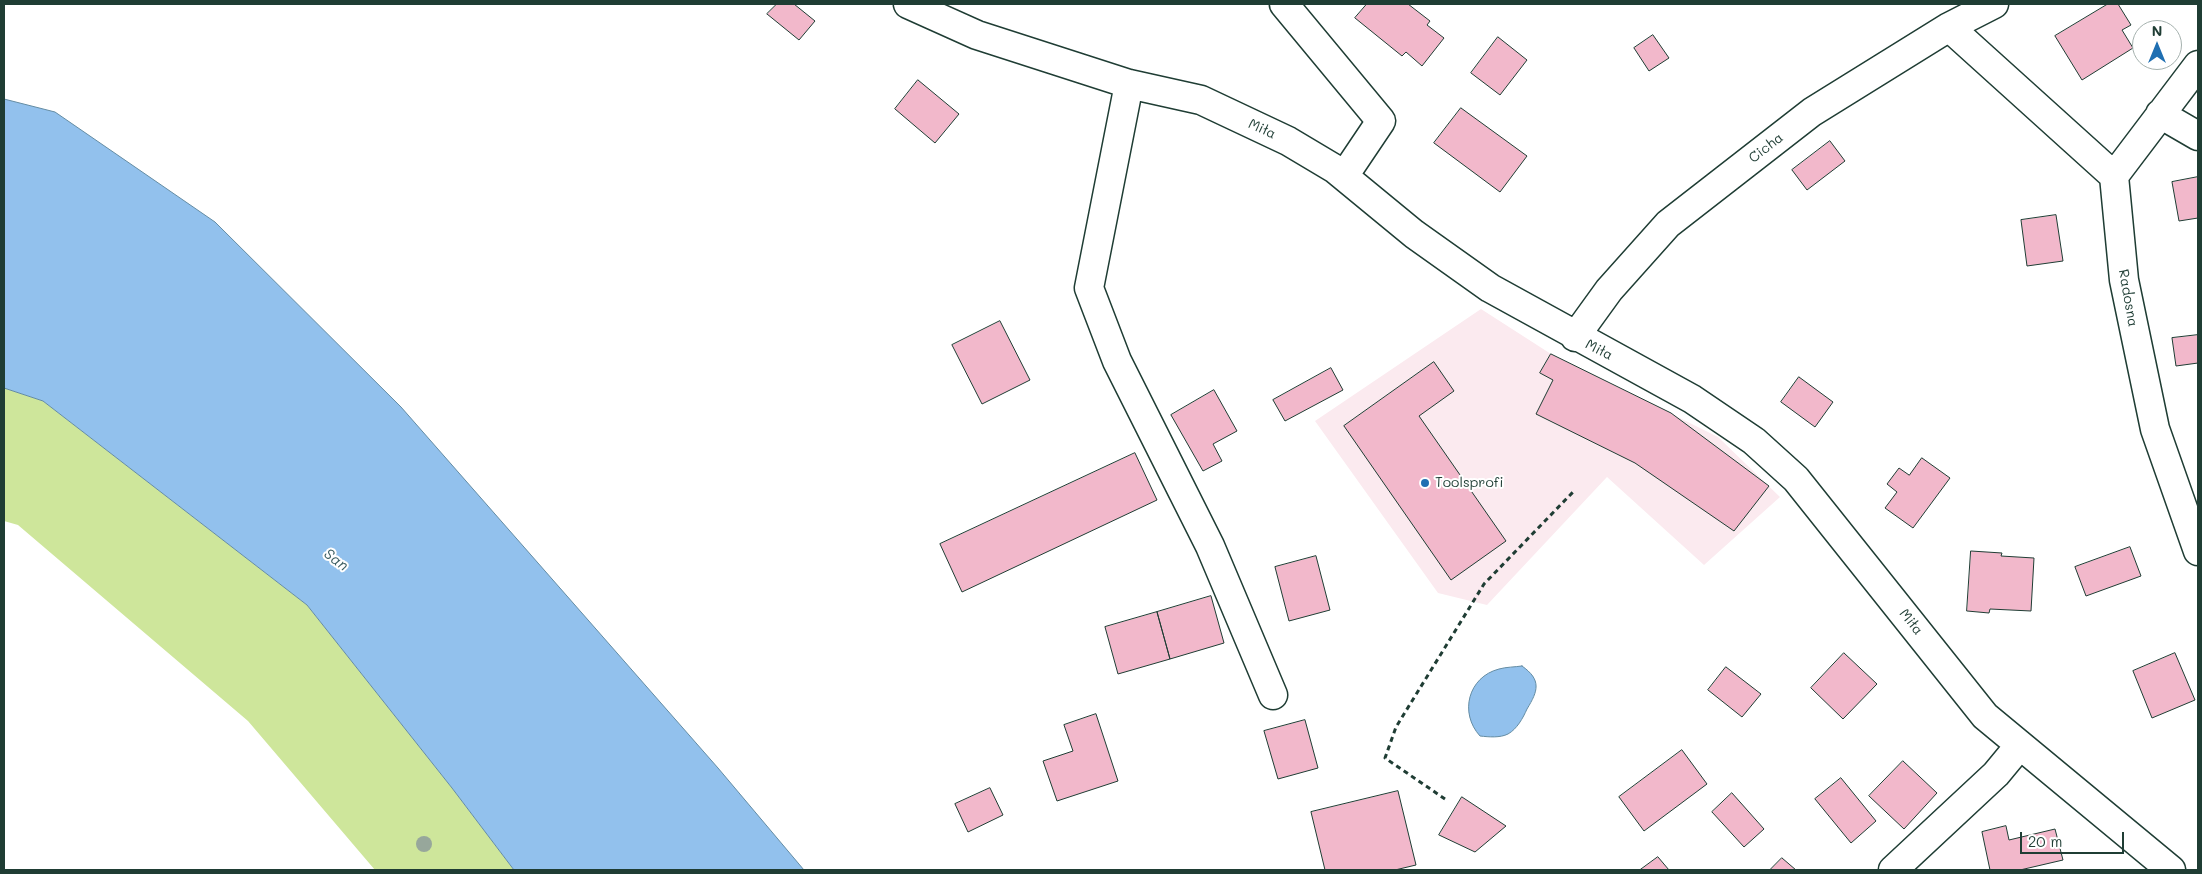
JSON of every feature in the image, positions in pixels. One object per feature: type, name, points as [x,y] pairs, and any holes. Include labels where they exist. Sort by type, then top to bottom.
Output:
[{"type":"street","name":"Miła","points":[[908,4],[977,34],[1128,84],[1201,100],[1288,141],[1344,176],[1414,234],[1490,288],[1575,337],[1692,400],[1754,441],[1796,479],[1985,716],[2171,870]]},
{"type":"street","points":[[1284,4],[1381,121],[1344,176]]},
{"type":"street","name":"Cicha","points":[[1575,337],[1609,290],[1668,224],[1812,112],[1949,27],[1994,4]]},
{"type":"street","points":[[1949,27],[2114,176],[2198,65]]},
{"type":"street","points":[[1128,84],[1089,288],[1117,361],[1210,546],[1272,695]]},
{"type":"street","points":[[2160,114],[2198,136]]},
{"type":"street","name":"Radosna","points":[[2114,176],[2124,280],[2155,429],[2198,551]]},
{"type":"street","points":[[1893,870],[1996,774],[2020,745]]},
{"type":"path","points":[[1445,799],[1385,758],[1396,727],[1484,584],[1573,492]]},
{"type":"shaded area","points":[[1481,309],[1551,354],[1718,437],[1780,497],[1704,565],[1607,477],[1487,605],[1438,593],[1315,421]]},
{"type":"green space","points":[[4,388],[43,401],[307,605],[452,788],[514,870],[375,870],[248,721],[18,525],[4,521]]},
{"type":"water","name":"San","points":[[4,99],[55,112],[215,222],[401,407],[718,768],[804,870],[514,870],[452,788],[307,605],[43,401],[4,388]]},
{"type":"water","points":[[1522,666],[1533,676],[1536,691],[1522,720],[1508,734],[1494,737],[1480,736],[1470,717],[1470,697],[1474,688],[1488,673],[1502,668]]},
{"type":"building","points":[[777,4],[794,4],[815,21],[799,40],[767,14]]},
{"type":"building","points":[[1367,4],[1408,4],[1430,21],[1427,25],[1444,38],[1422,66],[1406,52],[1402,56],[1355,18]]},
{"type":"building","points":[[2108,4],[2118,4],[2131,25],[2122,30],[2132,49],[2082,80],[2055,36]]},
{"type":"building","points":[[1653,35],[1669,58],[1649,71],[1634,48]]},
{"type":"building","points":[[1498,37],[1527,60],[1500,95],[1471,73]]},
{"type":"building","points":[[918,80],[959,114],[935,143],[895,109]]},
{"type":"building","points":[[1461,108],[1527,156],[1500,192],[1434,143]]},
{"type":"building","points":[[1830,141],[1845,161],[1807,190],[1792,170]]},
{"type":"building","points":[[2198,177],[2198,218],[2179,221],[2172,182]]},
{"type":"building","points":[[2056,215],[2063,261],[2027,266],[2021,220]]},
{"type":"building","points":[[1000,321],[1030,380],[982,404],[952,345]]},
{"type":"building","points":[[2198,335],[2198,363],[2176,366],[2172,338]]},
{"type":"building","points":[[1551,354],[1671,413],[1769,486],[1734,531],[1635,463],[1536,414],[1553,380],[1540,373]]},
{"type":"building","name":"Toolsprofi","points":[[1434,362],[1454,391],[1419,416],[1506,541],[1451,580],[1344,426]]},
{"type":"building","points":[[1331,368],[1343,390],[1285,421],[1273,400]]},
{"type":"building","points":[[1799,377],[1833,402],[1815,427],[1781,402]]},
{"type":"building","points":[[1214,390],[1237,431],[1213,444],[1222,461],[1203,471],[1171,415]]},
{"type":"building","points":[[1135,453],[1157,500],[962,592],[940,544]]},
{"type":"building","points":[[1922,458],[1950,478],[1913,528],[1885,508],[1897,492],[1887,484],[1899,468],[1909,475]]},
{"type":"building","points":[[2130,547],[2141,576],[2086,596],[2075,567]]},
{"type":"building","points":[[1971,551],[2002,553],[2001,556],[2034,558],[2031,611],[1990,609],[1989,613],[1967,611]]},
{"type":"building","points":[[1316,556],[1330,610],[1289,621],[1275,567]]},
{"type":"building","points":[[1211,596],[1224,643],[1170,659],[1157,612]]},
{"type":"building","points":[[1157,612],[1170,659],[1118,674],[1105,627]]},
{"type":"building","points":[[1844,653],[1877,684],[1843,719],[1811,688]]},
{"type":"building","points":[[2175,653],[2195,700],[2152,718],[2133,671]]},
{"type":"building","points":[[1726,667],[1761,694],[1742,717],[1708,690]]},
{"type":"building","points":[[1096,714],[1118,781],[1057,801],[1043,761],[1073,751],[1064,725]]},
{"type":"building","points":[[1305,720],[1318,768],[1278,779],[1264,731]]},
{"type":"building","points":[[1682,750],[1707,784],[1644,831],[1619,797]]},
{"type":"building","points":[[1903,761],[1937,793],[1904,829],[1869,796]]},
{"type":"building","points":[[1841,778],[1876,821],[1851,843],[1815,799]]},
{"type":"building","points":[[990,788],[1003,815],[968,832],[955,804]]},
{"type":"building","points":[[1398,791],[1416,865],[1395,870],[1325,870],[1311,812]]},
{"type":"building","points":[[1732,793],[1764,829],[1744,847],[1712,812]]},
{"type":"building","points":[[1462,797],[1506,826],[1475,852],[1439,835]]},
{"type":"building","points":[[2006,826],[2009,840],[2055,829],[2063,860],[2020,870],[1990,870],[1982,832]]},
{"type":"building","points":[[1658,857],[1669,870],[1640,870]]},
{"type":"building","points":[[1782,858],[1796,870],[1770,870]]},
{"type":"place","name":"Toolsprofi","points":[[1425,483]]}]
